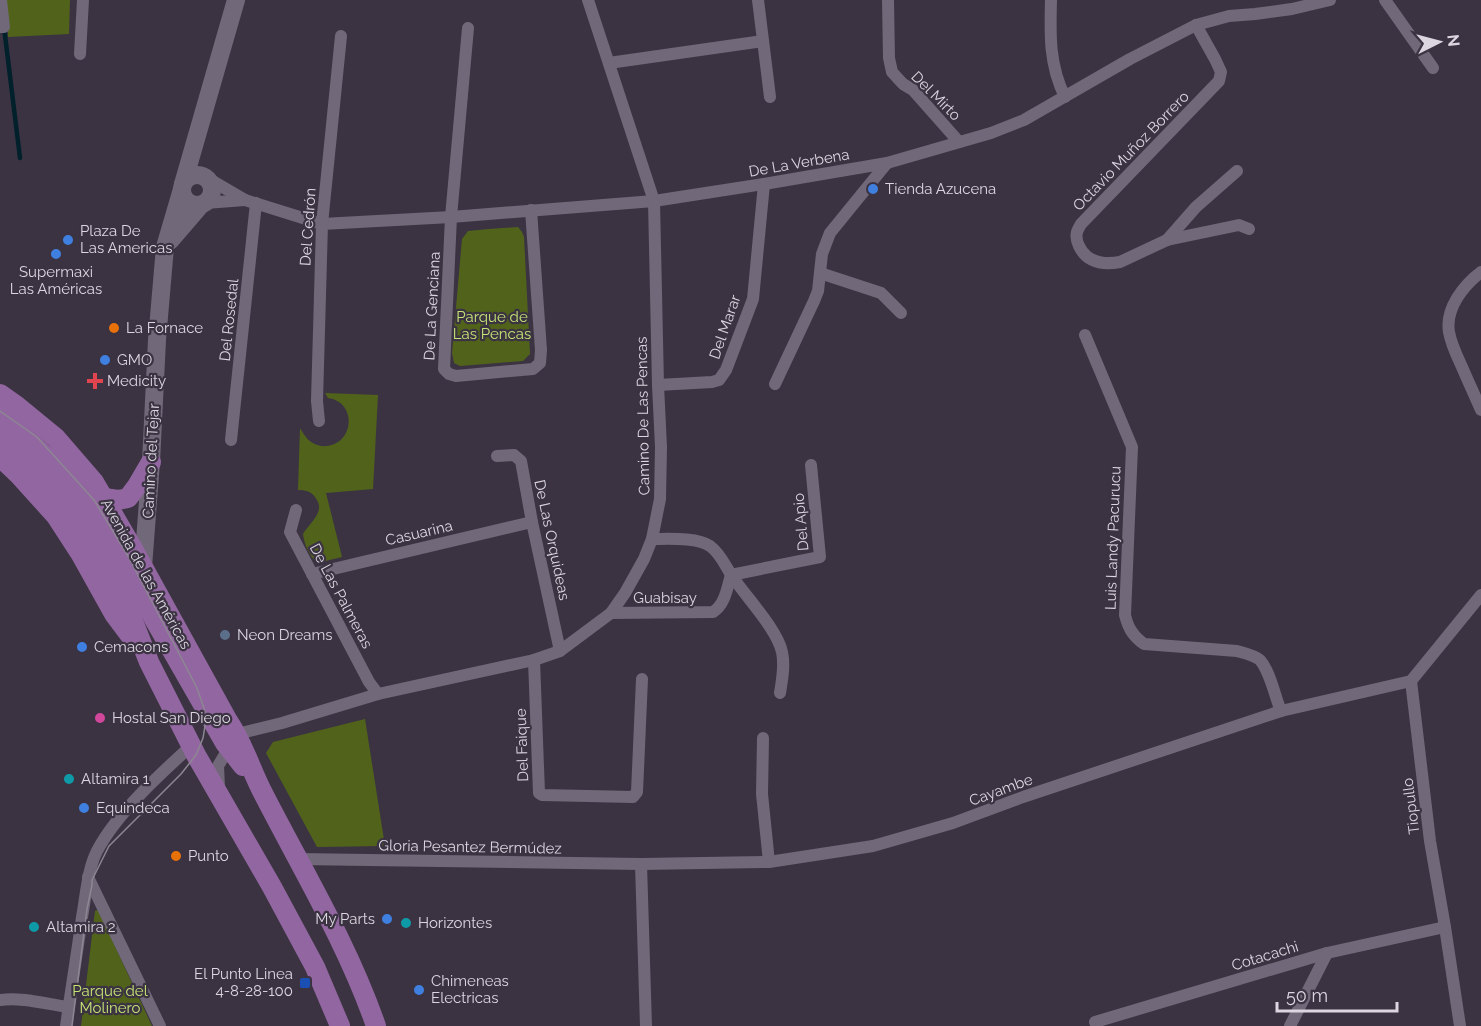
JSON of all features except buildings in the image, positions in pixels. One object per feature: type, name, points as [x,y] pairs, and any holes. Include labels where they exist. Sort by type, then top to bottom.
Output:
[{"type":"main road","name":"Avenida de las Américas","points":[[0,394],[56,438],[94,482],[228,721],[233,741]]},
{"type":"main road","name":"Avenida de las Américas","points":[[0,416],[45,455],[76,490],[123,558],[204,708],[231,733],[233,741],[298,859],[350,961],[376,1026]]},
{"type":"main road","name":"Avenida de las Américas","points":[[0,438],[68,504],[101,554],[124,598],[149,662],[191,746],[315,967],[340,1026]]},
{"type":"main road","name":"Avenida de las Américas","points":[[0,457],[56,516],[81,553],[114,614],[149,662]]},
{"type":"main road","points":[[104,498],[118,500],[128,498],[151,462]]},
{"type":"street","points":[[1,0],[2,27]]},
{"type":"street","points":[[80,54],[83,0]]},
{"type":"street","name":"Camino del Tejar","points":[[143,567],[165,247],[236,0]]},
{"type":"street","name":"Camino De Las Pencas","points":[[233,741],[282,723],[378,694],[534,660],[560,651],[611,613],[638,571],[652,539],[660,499],[661,447],[654,201],[588,0]]},
{"type":"street","points":[[758,0],[770,97]]},
{"type":"street","name":"Del Mirto","points":[[888,0],[889,58],[892,72],[903,84],[913,90],[959,142]]},
{"type":"street","points":[[1051,0],[1050,46],[1065,97]]},
{"type":"street","name":"De La Verbena","points":[[206,178],[251,202],[322,225],[654,201],[764,184],[887,163],[991,133],[1024,120],[1130,59],[1196,25],[1228,16],[1292,9],[1330,0]]},
{"type":"street","points":[[1385,0],[1432,68]]},
{"type":"street","name":"Octavio Muñoz Borrero","points":[[1196,25],[1221,72],[1219,81],[1082,224],[1077,233],[1078,243],[1083,253],[1090,259],[1106,264],[1120,262],[1167,240],[1239,225],[1249,229]]},
{"type":"street","name":"De La Genciana","points":[[468,28],[451,217],[444,369],[449,374],[456,376],[533,369],[540,363],[531,210]]},
{"type":"street","name":"Del Cedrón","points":[[319,421],[317,401],[322,225],[341,36]]},
{"type":"street","points":[[609,63],[763,41]]},
{"type":"street","name":"Camino del Tejar","points":[[198,130],[206,178]]},
{"type":"street","points":[[775,384],[818,291],[822,254],[830,232],[887,163]]},
{"type":"street","name":"Octavio Muñoz Borrero","points":[[1167,240],[1196,207],[1237,171]]},
{"type":"street","points":[[165,247],[211,196],[213,192],[213,187],[206,178],[194,174],[186,179],[182,193],[187,202],[196,205],[203,204]]},
{"type":"street","name":"Del Marar","points":[[658,385],[712,382],[719,380],[726,370],[753,299],[764,184]]},
{"type":"street","name":"De La Verbena","points":[[203,204],[251,202]]},
{"type":"street","name":"Del Rosedal","points":[[231,440],[251,202]]},
{"type":"street","points":[[1481,272],[1461,292],[1455,302],[1449,316],[1448,329],[1452,344],[1481,410]]},
{"type":"street","points":[[820,273],[881,293],[901,313]]},
{"type":"street","name":"Luis Landy Pacurucu","points":[[1085,335],[1132,447],[1125,615],[1128,627],[1144,644],[1247,653],[1259,660],[1267,672],[1281,711]]},
{"type":"street","name":"De Las Orquideas","points":[[497,456],[514,455],[521,461],[560,651]]},
{"type":"street","name":"Del Apio","points":[[730,575],[820,557],[811,465]]},
{"type":"street","name":"De Las Palmeras","points":[[296,510],[290,532],[369,682],[378,694]]},
{"type":"street","name":"Casuarina","points":[[312,574],[532,522]]},
{"type":"street","points":[[652,539],[690,540],[709,545],[719,554],[730,575],[776,637],[782,650],[784,663],[780,693]]},
{"type":"street","name":"Guabisay","points":[[611,613],[713,612],[722,602],[730,575]]},
{"type":"street","points":[[1412,681],[1480,602]]},
{"type":"street","name":"Del Faique","points":[[534,660],[539,793],[542,795],[633,797],[635,795],[637,792],[642,679]]},
{"type":"street","name":"Cayambe","points":[[642,864],[769,862],[873,846],[953,823],[1023,797],[1281,711],[1412,681]]},
{"type":"street","name":"Tiopullo","points":[[1412,681],[1430,841],[1460,1026]]},
{"type":"street","points":[[763,738],[762,794],[769,862]]},
{"type":"street","points":[[220,796],[218,766],[233,741]]},
{"type":"street","points":[[66,1026],[88,877],[96,853],[121,817],[163,771],[191,746]]},
{"type":"street","name":"Gloria Pesantez Bermúdez","points":[[298,859],[642,864]]},
{"type":"street","points":[[642,864],[646,1026]]},
{"type":"street","points":[[88,877],[160,1026]]},
{"type":"street","name":"Cotacachi","points":[[1095,1022],[1327,953],[1445,927]]},
{"type":"street","points":[[1290,1026],[1327,953]]},
{"type":"street","points":[[0,1000],[21,1000],[68,1007]]},
{"type":"green space","points":[[5,0],[70,0],[69,34],[8,37]]},
{"type":"green space","name":"Parque de Las Pencas","points":[[518,227],[524,237],[530,354],[523,361],[460,366],[454,363],[452,353],[462,239],[468,231]]},
{"type":"green space","points":[[325,393],[378,395],[373,489],[326,493],[342,557],[317,563],[308,550],[303,534],[316,517],[319,508],[312,493],[298,490],[300,428],[308,440],[321,446],[332,445],[340,440],[346,433],[348,425],[345,408],[338,401],[328,398]]},
{"type":"green space","points":[[365,719],[385,846],[317,847],[266,753],[273,742]]},
{"type":"green space","name":"Parque del Molinero","points":[[97,910],[152,1026],[81,1026],[95,911]]},
{"type":"waterway","points":[[4,27],[20,158]]},
{"type":"tram line","points":[[0,411],[37,437],[94,500],[128,556],[197,688],[206,720],[203,738],[196,755],[181,774],[109,846],[92,880],[72,1026]]},
{"type":"place","name":"Tienda Azucena","points":[[873,189]]},
{"type":"place","name":"Plaza De Las Americas","points":[[68,240]]},
{"type":"place","name":"Supermaxi Las Américas","points":[[56,254]]},
{"type":"place","name":"La Fornace","points":[[114,328]]},
{"type":"place","name":"GMO","points":[[105,360]]},
{"type":"place","name":"Medicity","points":[[95,381]]},
{"type":"place","name":"Neon Dreams","points":[[225,635]]},
{"type":"place","name":"Cemacons","points":[[82,647]]},
{"type":"place","name":"Hostal San Diego","points":[[100,718]]},
{"type":"place","name":"Altamira 1","points":[[69,779]]},
{"type":"place","name":"Equindeca","points":[[84,808]]},
{"type":"place","name":"Punto","points":[[176,856]]},
{"type":"place","name":"My Parts","points":[[387,919]]},
{"type":"place","name":"Horizontes","points":[[406,923]]},
{"type":"place","name":"Altamira 2","points":[[34,927]]},
{"type":"place","name":"El Punto Linea 4-8-28-100","points":[[305,983]]},
{"type":"place","name":"Chimeneas Electricas","points":[[419,990]]}]
